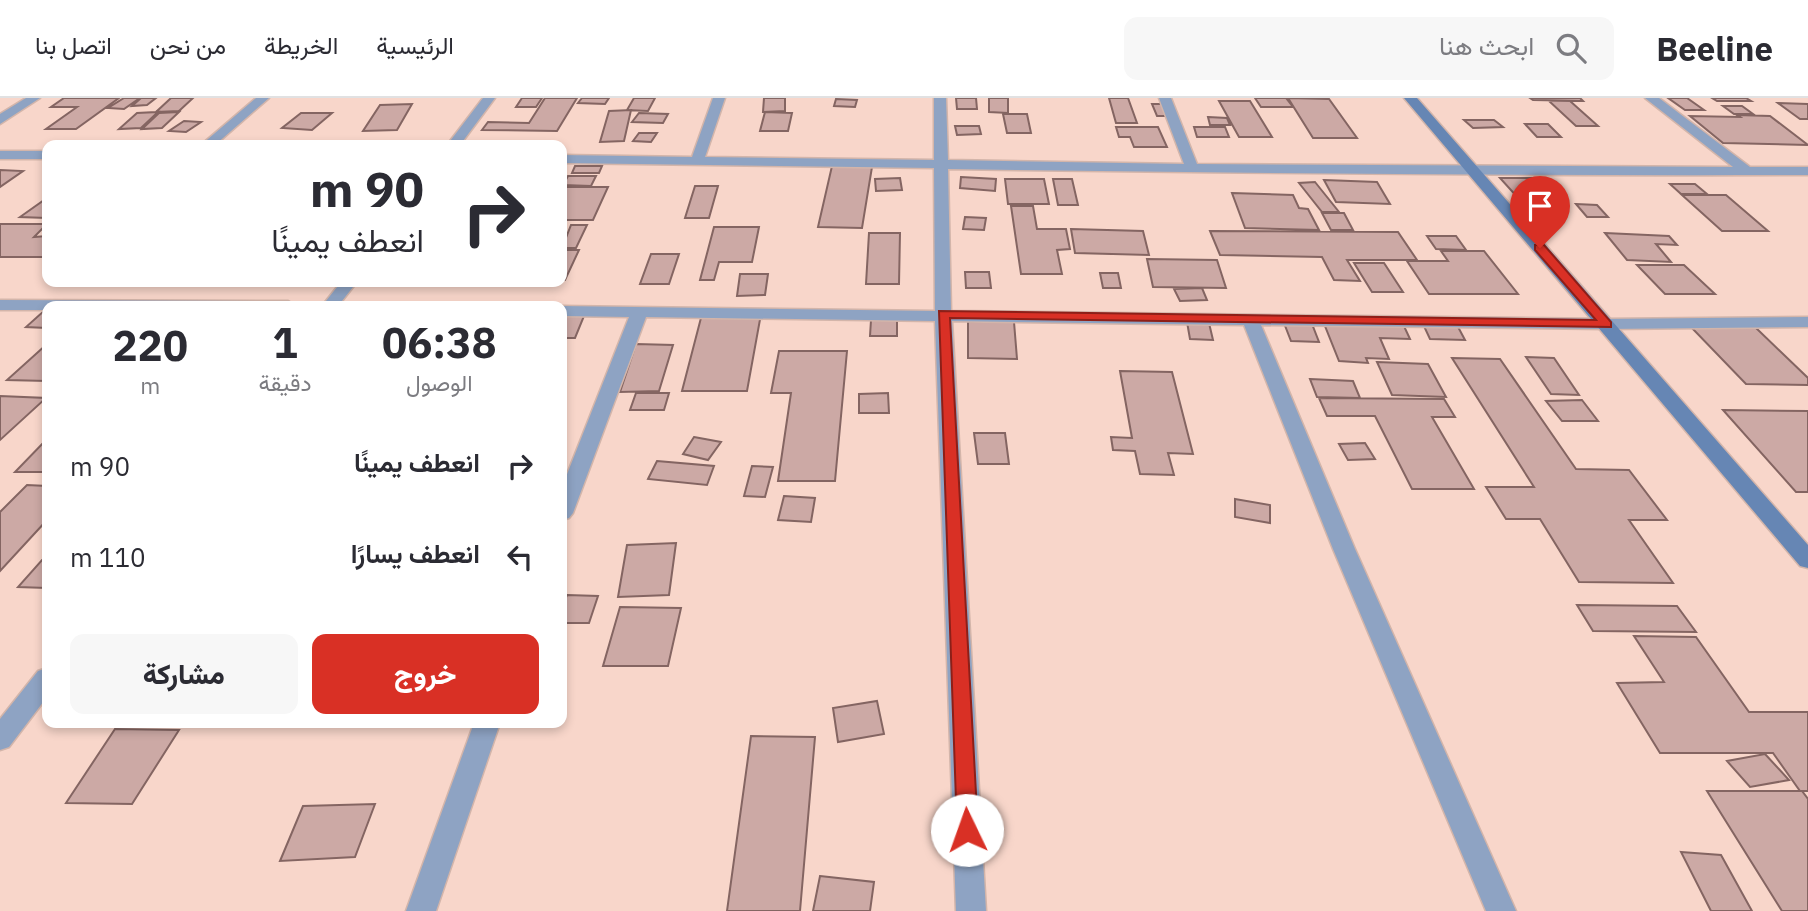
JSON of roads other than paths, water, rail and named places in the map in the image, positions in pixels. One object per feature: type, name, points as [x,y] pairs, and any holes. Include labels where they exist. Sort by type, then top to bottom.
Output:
[{"type":"street","points":[[0,120],[34,98]]},
{"type":"street","points":[[213,140],[263,98]]},
{"type":"street","points":[[457,140],[489,98]]},
{"type":"street","points":[[698,159],[719,98]]},
{"type":"street","points":[[940,98],[943,314],[971,911]]},
{"type":"street","points":[[1165,98],[1192,168]]},
{"type":"street","points":[[1410,98],[1808,560]]},
{"type":"street","points":[[1651,98],[1748,172]]},
{"type":"street","points":[[0,155],[42,155]]},
{"type":"street","points":[[567,159],[1473,172],[1808,171]]},
{"type":"street","points":[[334,301],[345,287]]},
{"type":"street","points":[[1,306],[42,306]]},
{"type":"street","points":[[567,311],[1606,324],[1808,322]]},
{"type":"street","points":[[567,500],[639,313]]},
{"type":"street","points":[[1250,319],[1344,549],[1500,911]]},
{"type":"street","points":[[0,739],[42,684]]},
{"type":"street","points":[[421,911],[485,728]]}]
